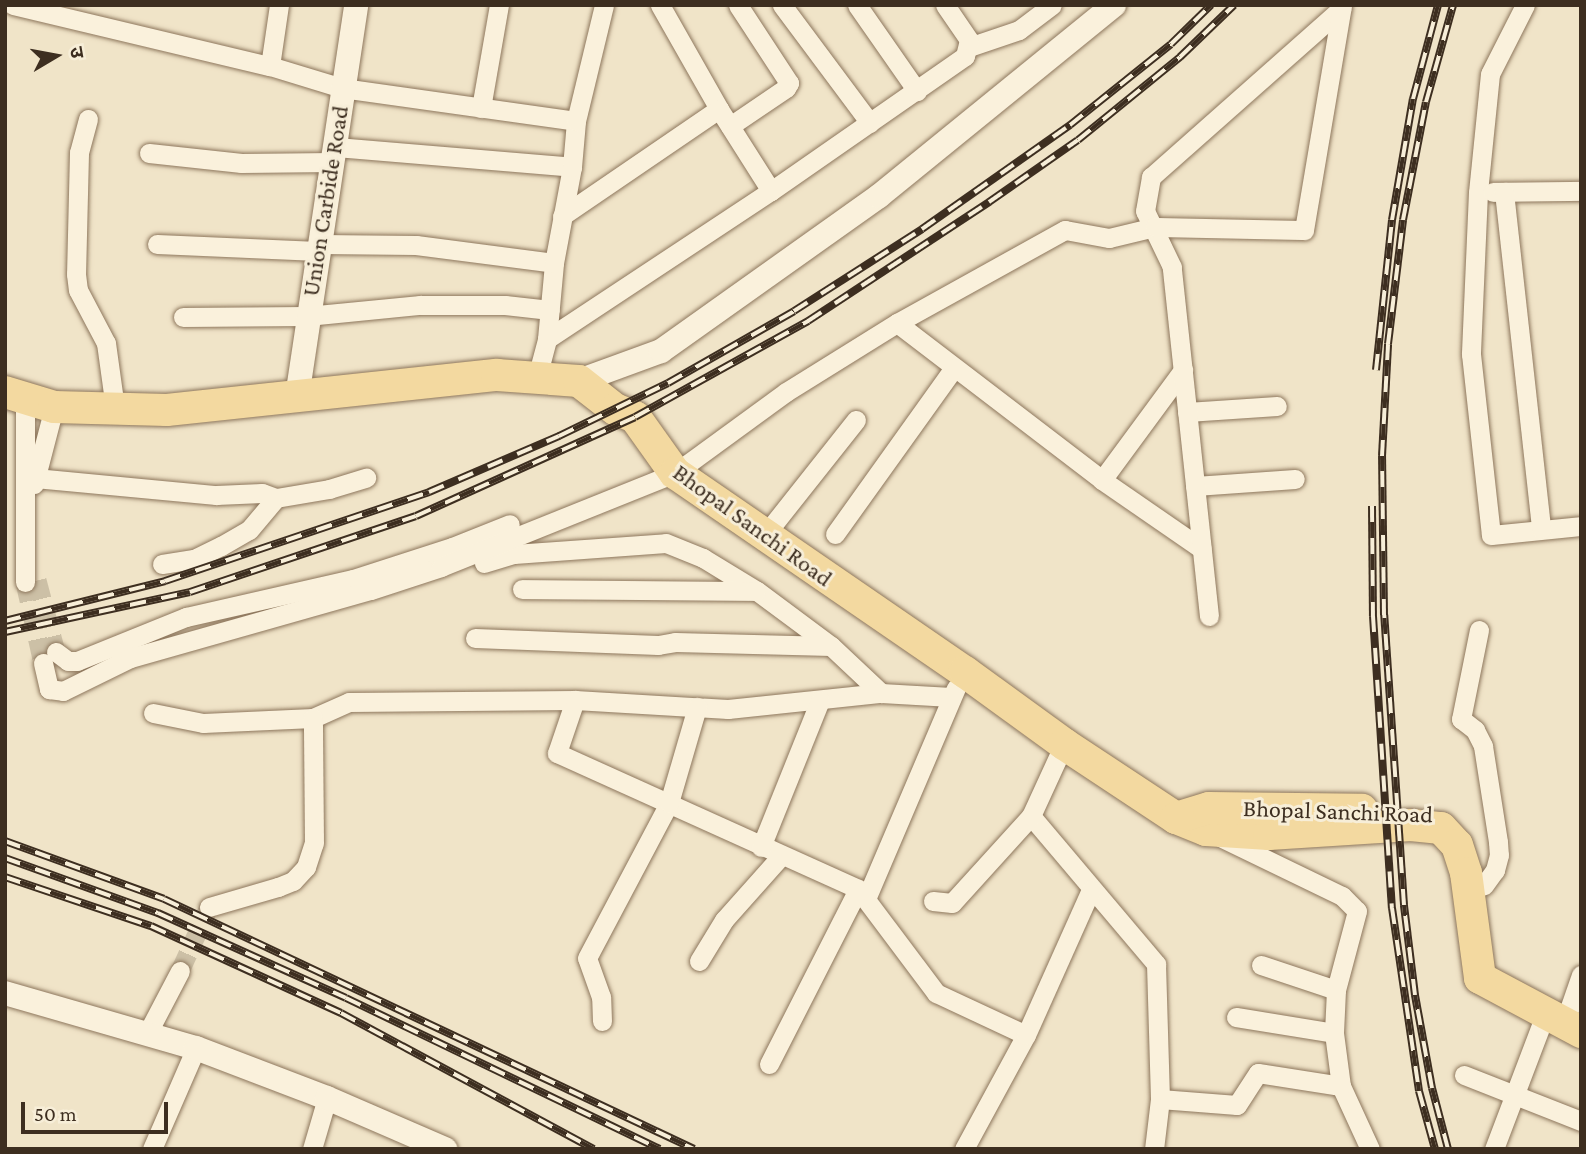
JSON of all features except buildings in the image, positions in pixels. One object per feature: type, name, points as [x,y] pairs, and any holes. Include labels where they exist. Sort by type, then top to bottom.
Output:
[{"type":"main road","points":[[28,400],[167,410],[498,375],[579,381]]},
{"type":"main road","name":"Bhopal Sanchi Road","points":[[579,381],[615,409],[635,417],[671,468],[958,684],[1064,744],[1176,817],[1207,819],[1408,809],[1441,812],[1455,820],[1474,843],[1484,885],[1485,980]]},
{"type":"main road","points":[[1207,819],[1269,834],[1411,825],[1441,828],[1457,845],[1466,873],[1485,980],[1564,1023]]},
{"type":"street","points":[[12,5],[270,66],[342,88],[576,121]]},
{"type":"street","points":[[270,66],[279,5]]},
{"type":"street","name":"Union Carbide Road","points":[[297,397],[307,316],[335,155],[342,88],[356,5]]},
{"type":"street","points":[[481,108],[499,5]]},
{"type":"street","points":[[537,377],[547,339],[554,263],[572,167],[576,121],[604,5]]},
{"type":"street","points":[[660,5],[719,109],[771,191]]},
{"type":"street","points":[[730,127],[786,88],[789,83],[737,5]]},
{"type":"street","points":[[782,5],[870,123]]},
{"type":"street","points":[[857,5],[917,91]]},
{"type":"street","points":[[547,339],[771,191],[965,56],[969,40],[945,5]]},
{"type":"street","points":[[969,47],[1013,33],[1036,20],[1052,5]]},
{"type":"street","points":[[579,381],[661,351],[878,196],[1114,5]]},
{"type":"street","points":[[1525,5],[1490,74],[1478,192],[1471,354],[1491,535],[1581,526]]},
{"type":"street","points":[[671,468],[452,547],[353,579],[186,617],[77,661],[50,658],[49,689],[63,691],[130,658],[371,590],[441,567],[671,468],[786,391],[897,323],[1065,230],[1109,238],[1155,227],[1304,230],[1341,7]]},
{"type":"street","points":[[1209,616],[1172,267],[1145,211],[1151,177],[1341,7]]},
{"type":"street","points":[[562,216],[719,109]]},
{"type":"street","points":[[88,119],[79,153],[76,274],[78,290],[106,343],[115,408]]},
{"type":"street","points":[[149,153],[241,163],[335,155],[572,167]]},
{"type":"street","points":[[1478,192],[1581,191]]},
{"type":"street","points":[[1504,192],[1542,529]]},
{"type":"street","points":[[157,244],[319,247],[416,245],[554,263]]},
{"type":"street","points":[[183,317],[307,316],[420,305],[505,305],[550,310]]},
{"type":"street","points":[[897,323],[1102,480],[1202,549]]},
{"type":"street","points":[[835,534],[954,368]]},
{"type":"street","points":[[1102,480],[1183,370]]},
{"type":"street","points":[[28,400],[35,478],[31,581],[28,400]]},
{"type":"street","points":[[1187,412],[1277,406]]},
{"type":"street","points":[[764,536],[856,420]]},
{"type":"street","points":[[35,478],[216,495],[262,493],[276,498],[330,489],[366,478]]},
{"type":"street","points":[[1195,486],[1295,478]]},
{"type":"street","points":[[162,564],[194,559],[215,550],[249,530],[276,498]]},
{"type":"street","points":[[484,563],[514,554],[666,544],[704,558],[757,591],[831,646],[881,693]]},
{"type":"street","points":[[522,589],[757,591]]},
{"type":"street","points":[[1479,630],[1461,719],[1480,737],[1483,746],[1498,842],[1499,855],[1495,870],[1484,885]]},
{"type":"street","points":[[475,638],[658,645],[675,642],[831,646]]},
{"type":"street","points":[[153,713],[203,723],[313,718],[349,702],[575,700],[727,709],[958,684]]},
{"type":"street","points":[[769,1063],[862,894],[958,684]]},
{"type":"street","points":[[575,700],[557,753],[862,894],[936,993],[1026,1035]]},
{"type":"street","points":[[761,847],[820,700]]},
{"type":"street","points":[[602,1021],[601,997],[587,958],[668,803],[697,708]]},
{"type":"street","points":[[209,907],[293,881],[306,867],[314,843],[313,718]]},
{"type":"street","points":[[933,901],[952,903],[1031,816],[1064,744]]},
{"type":"street","points":[[1031,816],[1156,964],[1160,1099],[1153,1149]]},
{"type":"street","points":[[1207,819],[1351,902],[1357,911],[1336,990],[1334,1033],[1341,1086],[1370,1149]]},
{"type":"street","points":[[699,961],[724,920],[781,856]]},
{"type":"street","points":[[964,1149],[1026,1035],[1091,890]]},
{"type":"street","points":[[1261,965],[1336,990]]},
{"type":"street","points":[[146,1034],[180,971]]},
{"type":"street","points":[[1494,1149],[1515,1095],[1564,1023],[1581,975]]},
{"type":"street","points":[[5,993],[196,1048],[327,1098],[445,1149]]},
{"type":"street","points":[[1236,1017],[1334,1033]]},
{"type":"street","points":[[152,1149],[196,1048]]},
{"type":"street","points":[[1160,1099],[1237,1105],[1258,1073],[1341,1086]]},
{"type":"street","points":[[1464,1075],[1581,1121]]},
{"type":"street","points":[[312,1149],[327,1098]]},
{"type":"tunnel","points":[[37,580],[56,652]]},
{"type":"tunnel","points":[[25,582],[43,663]]},
{"type":"tunnel","points":[[180,971],[209,907]]},
{"type":"railway","points":[[5,621],[165,581],[429,492],[559,436],[668,383],[794,311],[922,229],[1070,125],[1171,44],[1211,5]]},
{"type":"railway","points":[[5,632],[190,592],[416,516],[635,417],[808,321],[989,202],[1078,140],[1180,57],[1234,5]]},
{"type":"railway","points":[[1376,370],[1392,220],[1413,99],[1438,5]]},
{"type":"railway","points":[[1448,1149],[1432,1088],[1415,995],[1404,905],[1384,615],[1382,456],[1388,344],[1403,220],[1426,102],[1453,5]]},
{"type":"railway","points":[[1372,506],[1373,616],[1392,908],[1419,1091],[1435,1149]]},
{"type":"railway","points":[[5,841],[164,899],[694,1149]]},
{"type":"railway","points":[[5,858],[158,913],[346,998],[660,1149]]},
{"type":"railway","points":[[5,877],[151,926],[341,1013],[594,1149]]}]
